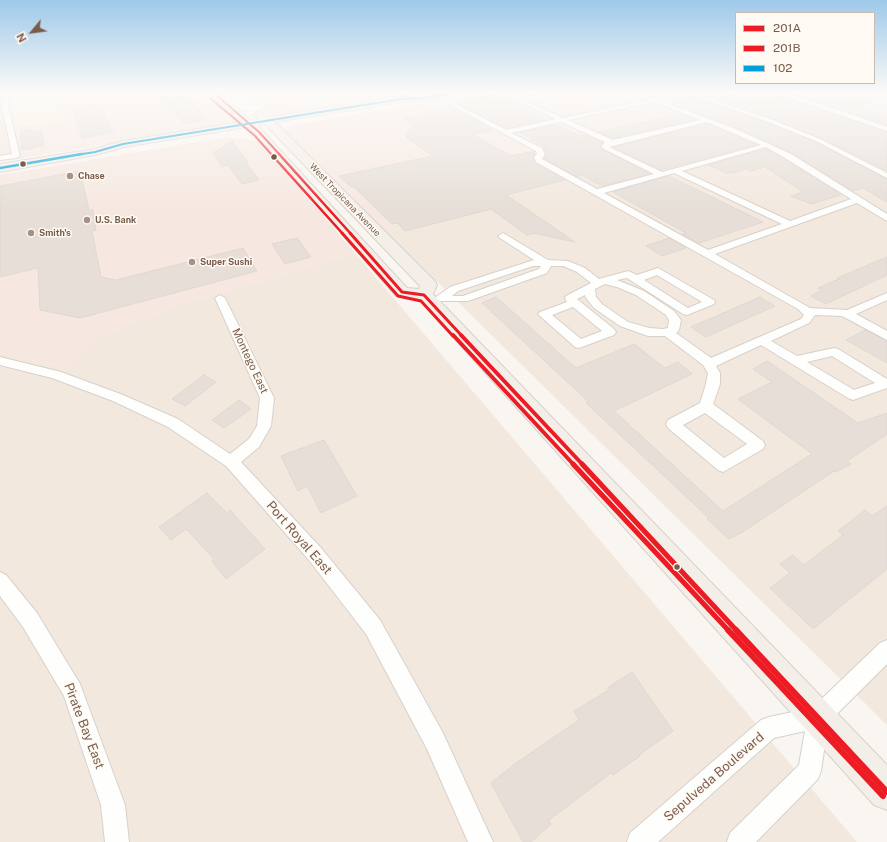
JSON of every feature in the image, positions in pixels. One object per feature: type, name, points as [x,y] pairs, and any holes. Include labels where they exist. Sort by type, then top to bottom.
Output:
[{"type":"main road","points":[[0,168],[95,152],[123,144],[208,132]]},
{"type":"main road","name":"West Tropicana Avenue","points":[[259,132],[402,292],[432,299],[429,284],[279,132]]},
{"type":"main road","points":[[336,218],[350,220],[376,246],[386,252],[401,256]]},
{"type":"main road","points":[[432,299],[817,718],[887,792]]},
{"type":"street","points":[[0,158],[16,156],[11,132]]},
{"type":"street","points":[[505,132],[539,150],[541,154],[538,157],[539,160],[802,307],[810,314],[805,321],[709,364]]},
{"type":"street","points":[[589,132],[611,142]]},
{"type":"street","points":[[653,132],[611,142],[606,144],[605,147],[660,174]]},
{"type":"street","points":[[737,132],[767,145],[788,156],[887,218]]},
{"type":"street","points":[[799,132],[859,160],[887,176]]},
{"type":"street","points":[[597,192],[767,145]]},
{"type":"street","points":[[674,170],[789,224]]},
{"type":"street","points":[[706,254],[856,200]]},
{"type":"street","points":[[503,236],[547,264],[564,263],[581,270],[597,284],[620,284],[640,293],[670,314],[675,320],[673,330],[667,332],[648,332],[624,324],[598,306],[592,298],[597,284]]},
{"type":"street","points":[[432,299],[464,299],[543,271],[547,264]]},
{"type":"street","points":[[574,303],[544,314],[579,344],[610,332],[574,303],[570,298],[597,284],[628,274],[636,280],[687,312],[710,302],[658,270],[636,280]]},
{"type":"street","points":[[806,311],[845,313],[856,311],[887,296]]},
{"type":"street","name":"Montego East","points":[[220,298],[267,398],[264,426],[254,443],[231,462]]},
{"type":"street","points":[[845,313],[887,336]]},
{"type":"street","points":[[667,332],[709,364],[714,373],[714,384],[706,406],[673,424],[723,466],[758,446],[706,406]]},
{"type":"street","points":[[762,341],[795,361],[853,395],[886,384],[834,352],[795,361]]},
{"type":"street","name":"Port Royal East","points":[[0,361],[56,375],[118,398],[173,423],[231,462],[315,554],[373,627],[435,741],[481,842]]},
{"type":"street","name":"Pirate Bay East","points":[[0,581],[30,620],[73,691],[113,805],[117,842]]},
{"type":"street","points":[[739,842],[810,771],[817,718],[887,650]]},
{"type":"street","name":"Sepulveda Boulevard","points":[[639,842],[769,728],[817,718]]},
{"type":"shaded area","points":[[0,132],[19,132],[23,158],[0,162]]},
{"type":"shaded area","points":[[19,132],[184,132],[23,158]]},
{"type":"shaded area","points":[[287,132],[498,132],[534,152],[530,160],[563,179],[383,228]]},
{"type":"shaded area","points":[[509,132],[887,132],[887,725],[383,228],[563,179],[530,160],[551,155]]},
{"type":"shaded area","points":[[227,137],[260,141],[355,253],[175,306],[98,337],[65,368],[0,353],[0,175]]},
{"type":"shaded area","points":[[355,253],[857,842],[0,842],[0,353],[65,368],[98,337],[175,306]]},
{"type":"building","points":[[20,132],[41,132],[44,146],[22,150]]},
{"type":"building","points":[[80,132],[111,132],[82,138]]},
{"type":"building","points":[[409,132],[481,132],[472,134],[511,156],[534,151],[535,154],[533,158],[535,163],[565,180],[506,195],[575,242],[533,233],[527,235],[491,209],[405,231],[397,223],[392,224],[354,187],[351,187],[339,176],[433,156],[406,137]]},
{"type":"building","points":[[521,132],[572,132],[580,136],[586,135],[603,143],[600,147],[603,150],[650,174],[602,186],[582,175],[577,177],[544,158],[546,153],[544,149],[548,148]]},
{"type":"building","points":[[600,132],[639,132],[613,138]]},
{"type":"building","points":[[673,132],[726,132],[756,145],[661,170],[613,147]]},
{"type":"building","points":[[746,132],[791,132],[815,142],[887,179],[887,202],[863,188],[853,191],[792,153]]},
{"type":"building","points":[[807,132],[887,132],[887,171]]},
{"type":"building","points":[[232,141],[248,162],[245,162],[259,180],[242,184],[228,165],[222,167],[213,153]]},
{"type":"building","points":[[766,149],[841,195],[811,204],[791,196],[803,192],[765,167],[750,171],[746,169],[726,173],[708,165]]},
{"type":"building","points":[[80,171],[89,210],[93,210],[96,230],[92,231],[101,277],[116,280],[243,248],[257,271],[80,318],[40,310],[38,268],[0,277],[0,186]]},
{"type":"building","points":[[668,176],[763,222],[699,243],[682,234],[686,233],[613,192]]},
{"type":"building","points":[[297,238],[311,257],[285,264],[272,244]]},
{"type":"building","points":[[669,238],[686,248],[662,256],[646,246]]},
{"type":"building","points":[[887,257],[887,275],[826,304],[811,296],[822,290],[818,288],[839,279],[837,278]]},
{"type":"building","points":[[496,297],[576,368],[634,344],[665,368],[678,362],[692,374],[614,411],[723,511],[812,454],[738,399],[772,382],[753,369],[767,361],[858,423],[887,413],[887,434],[847,461],[851,464],[836,472],[834,471],[741,533],[729,539],[707,519],[709,518],[586,403],[588,401],[482,303]]},
{"type":"building","points":[[760,297],[775,306],[706,337],[691,327]]},
{"type":"building","points":[[865,330],[887,341],[887,363],[846,340]]},
{"type":"building","points":[[204,375],[216,382],[185,406],[172,399]]},
{"type":"building","points":[[239,400],[251,409],[224,428],[212,420]]},
{"type":"building","points":[[324,440],[357,496],[321,513],[307,486],[298,491],[281,456]]},
{"type":"building","points":[[207,493],[227,513],[230,510],[265,549],[226,579],[212,561],[214,559],[186,529],[171,540],[159,527]]},
{"type":"building","points":[[887,506],[887,569],[813,629],[770,588],[790,573],[780,564],[793,555],[804,565],[843,535],[838,531],[865,510],[872,516]]},
{"type":"building","points":[[632,672],[673,731],[613,775],[611,773],[549,820],[551,824],[531,842],[523,842],[491,783],[516,763],[579,720],[574,711],[609,690],[607,688]]},
{"type":"transit line","name":"102","points":[[0,168],[95,152],[123,144],[195,132]]},
{"type":"transit line","name":"201B","points":[[251,132],[398,296],[421,301],[883,796]]},
{"type":"transit line","name":"201A","points":[[259,132],[402,292],[424,295],[887,792]]},
{"type":"place","name":"Chase","points":[[70,176]]},
{"type":"place","name":"U.S. Bank","points":[[87,220]]},
{"type":"place","name":"Smith's","points":[[31,233]]},
{"type":"place","name":"Super Sushi","points":[[192,262]]}]
